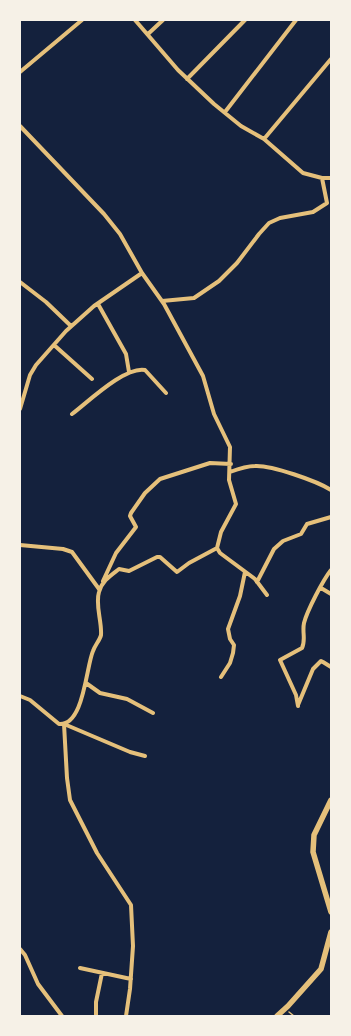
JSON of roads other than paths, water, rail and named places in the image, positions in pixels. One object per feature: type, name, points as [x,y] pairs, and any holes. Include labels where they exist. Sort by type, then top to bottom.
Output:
[{"type":"street","points":[[20,72],[82,20]]},
{"type":"street","points":[[135,20],[187,79],[224,112],[264,139],[303,173],[322,178],[331,178]]},
{"type":"street","points":[[148,34],[163,20]]},
{"type":"street","points":[[187,79],[245,20]]},
{"type":"street","points":[[224,112],[296,20]]},
{"type":"street","points":[[264,139],[331,59]]},
{"type":"street","points":[[20,126],[104,214],[120,234],[142,273],[162,301],[203,376],[214,414],[230,447],[231,464],[229,480],[236,499],[236,504],[221,532],[216,548],[188,563],[177,572],[157,557],[129,571],[119,570],[102,583]]},
{"type":"street","points":[[162,301],[194,298],[219,281],[232,268],[269,223],[280,218],[313,212],[327,203],[322,178]]},
{"type":"street","points":[[20,409],[30,375],[71,326],[98,304],[142,273]]},
{"type":"street","points":[[20,282],[46,302],[71,326]]},
{"type":"street","points":[[98,304],[126,354],[129,372]]},
{"type":"street","points":[[54,345],[92,379]]},
{"type":"street","points":[[72,414],[96,394],[129,372],[145,370],[166,393]]},
{"type":"street","points":[[126,1016],[131,979],[133,946],[132,905],[97,853],[70,800],[66,778],[64,724],[76,713],[86,683],[92,651],[101,636],[98,596],[99,589],[116,553],[136,527],[130,516],[155,482],[210,463],[231,464]]},
{"type":"street","points":[[230,472],[256,466],[270,467],[311,480],[331,490]]},
{"type":"street","points":[[257,582],[262,570],[277,546],[283,541],[301,534],[307,524],[331,517]]},
{"type":"street","points":[[20,545],[63,549],[72,552],[99,589]]},
{"type":"street","points":[[216,548],[220,553],[257,582],[267,595]]},
{"type":"street","points":[[331,570],[304,623],[305,638],[302,648],[280,660],[296,695],[298,706],[313,668],[317,664],[323,662],[331,667]]},
{"type":"street","points":[[221,677],[230,662],[233,653],[234,645],[230,639],[228,629],[240,596],[245,572]]},
{"type":"street","points":[[321,588],[331,594]]},
{"type":"street","points":[[86,683],[100,693],[127,699],[153,713]]},
{"type":"street","points":[[20,696],[36,705],[59,724],[64,724],[130,752],[145,756]]},
{"type":"street","points":[[331,800],[314,834],[313,852],[331,912]]},
{"type":"street","points":[[277,1016],[321,969],[331,932]]},
{"type":"street","points":[[20,949],[28,959],[38,984],[62,1016]]},
{"type":"street","points":[[80,968],[131,979]]},
{"type":"street","points":[[96,1016],[96,1002],[102,973]]}]
